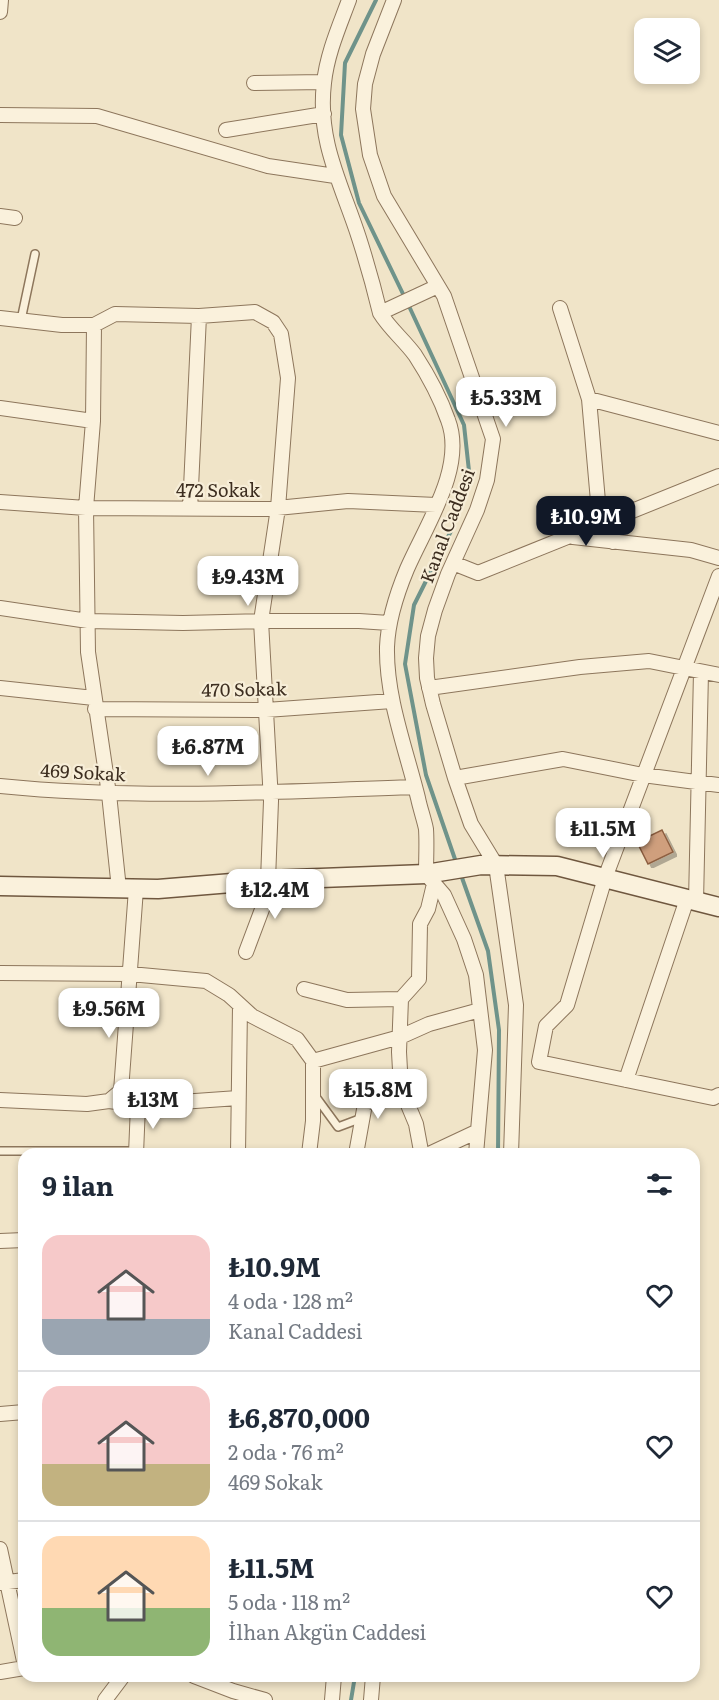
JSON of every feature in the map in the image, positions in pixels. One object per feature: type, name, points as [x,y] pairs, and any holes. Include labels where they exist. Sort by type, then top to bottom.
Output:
[{"type":"main road","points":[[0,886],[158,889],[268,880],[433,877],[489,865],[557,866],[719,907]]},
{"type":"street","points":[[0,12],[1,0]]},
{"type":"street","points":[[349,0],[331,49],[324,82],[324,114],[328,148],[359,236],[380,314],[414,355],[430,380],[453,436],[453,454],[449,474],[407,570],[389,623],[387,646],[387,673],[392,701],[426,829],[433,877],[428,909],[420,924],[419,978],[401,999],[401,1088],[416,1124],[420,1148]]},
{"type":"street","name":"Kanal Caddesi","points":[[394,0],[373,54],[365,84],[363,109],[365,132],[384,196],[438,286],[450,312],[492,439],[487,480],[477,510],[435,609],[428,636],[426,658],[429,688],[455,778],[471,824],[489,865]]},
{"type":"street","points":[[254,83],[324,82]]},
{"type":"street","points":[[226,130],[324,114]]},
{"type":"street","points":[[0,115],[97,116],[268,166],[336,176]]},
{"type":"street","points":[[0,216],[15,218]]},
{"type":"street","points":[[380,314],[438,286]]},
{"type":"street","points":[[560,308],[589,399],[600,524],[613,542]]},
{"type":"street","points":[[0,318],[62,325],[94,325],[115,314],[199,315],[255,312],[273,322],[281,334],[288,378],[278,508],[261,621],[271,792],[268,880],[264,904],[246,952]]},
{"type":"street","points":[[190,509],[199,315]]},
{"type":"street","points":[[94,325],[93,421],[86,508],[88,652],[109,794],[127,889],[130,974],[121,1091],[109,1101]]},
{"type":"street","points":[[589,399],[719,434]]},
{"type":"street","points":[[0,408],[93,421]]},
{"type":"street","points":[[453,563],[478,573],[719,476]]},
{"type":"street","name":"472 Sokak","points":[[0,502],[86,508],[190,509],[278,508],[348,501],[436,505]]},
{"type":"street","points":[[569,537],[691,550],[719,558]]},
{"type":"street","points":[[719,576],[604,878],[567,1005],[546,1026],[539,1062],[713,1098],[719,1095]]},
{"type":"street","points":[[0,608],[88,621],[183,623],[359,621],[389,623]]},
{"type":"street","points":[[429,688],[580,667],[649,661],[719,675]]},
{"type":"street","points":[[626,1080],[692,900],[699,783],[701,672]]},
{"type":"street","name":"470 Sokak","points":[[0,688],[95,704],[266,710],[392,701]]},
{"type":"street","points":[[455,778],[563,759],[643,775],[719,785]]},
{"type":"street","name":"469 Sokak","points":[[0,786],[109,794],[415,787]]},
{"type":"street","points":[[489,865],[516,1005],[511,1148]]},
{"type":"street","points":[[433,877],[464,939],[476,975],[485,1050],[477,1148]]},
{"type":"street","points":[[0,973],[130,974],[206,981],[229,995],[252,1016],[297,1039],[313,1061],[313,1121],[310,1148]]},
{"type":"street","points":[[304,989],[347,1000],[401,999]]},
{"type":"street","points":[[238,1148],[240,1006]]},
{"type":"street","points":[[313,1061],[400,1037],[429,1024],[480,1010]]},
{"type":"street","points":[[357,1148],[365,1104],[401,1088]]},
{"type":"street","points":[[0,1100],[87,1104],[109,1101],[138,1105],[238,1098]]},
{"type":"street","points":[[136,1148],[138,1105]]},
{"type":"street","points":[[442,1148],[478,1131]]},
{"type":"street","points":[[0,1241],[18,1240]]},
{"type":"street","points":[[0,1414],[18,1412]]},
{"type":"street","points":[[0,1549],[3,1582],[18,1638]]},
{"type":"street","points":[[3,1582],[18,1581]]},
{"type":"street","points":[[0,1672],[18,1669]]},
{"type":"street","points":[[105,1700],[118,1682]]},
{"type":"street","points":[[206,1682],[231,1695],[265,1700]]},
{"type":"street","points":[[332,1700],[334,1682]]},
{"type":"street","points":[[371,1700],[372,1682]]},
{"type":"lane","points":[[21,320],[35,254]]},
{"type":"lane","points":[[314,1094],[338,1127],[362,1119]]},
{"type":"lane","points":[[0,1151],[18,1151]]},
{"type":"building","points":[[662,830],[673,852],[648,864],[637,842]]},
{"type":"waterway","points":[[376,0],[345,63],[341,135],[359,203],[405,298]]},
{"type":"waterway","points":[[408,304],[464,425],[469,471],[453,527],[414,605],[405,664],[426,775],[457,865]]},
{"type":"waterway","points":[[461,875],[488,951],[499,1030],[498,1148]]},
{"type":"waterway","points":[[351,1700],[354,1682]]}]
